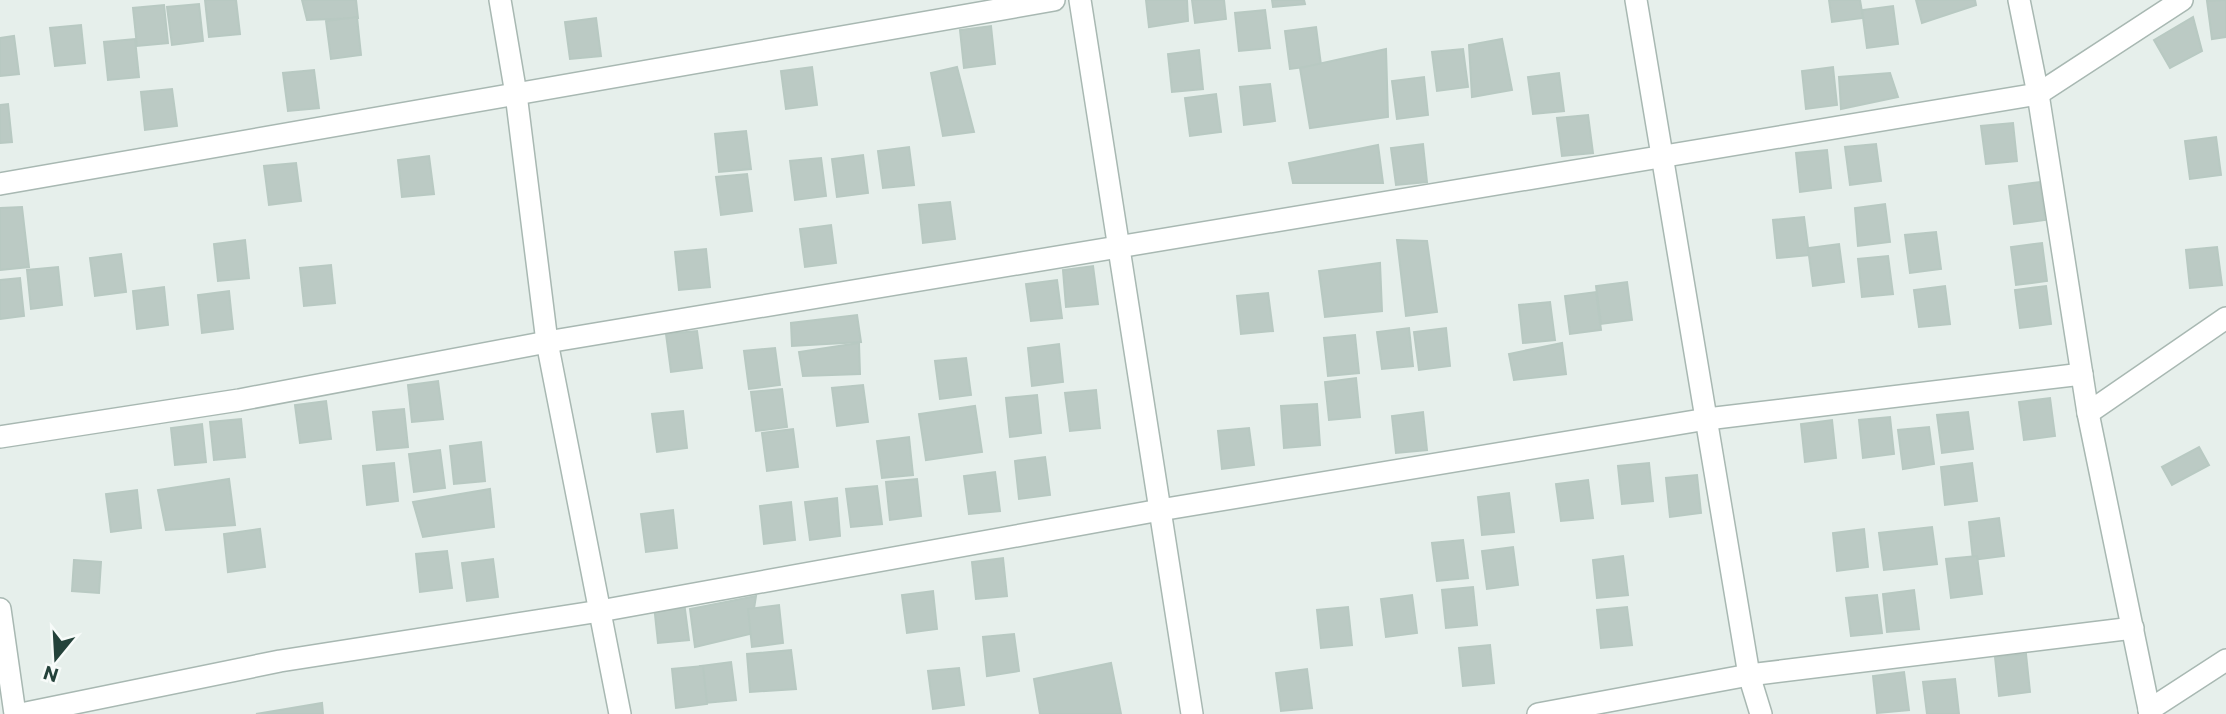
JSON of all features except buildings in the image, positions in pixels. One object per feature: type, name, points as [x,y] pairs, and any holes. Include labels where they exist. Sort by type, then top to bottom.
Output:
[{"type":"street","points":[[500,0],[516,94],[547,342],[620,714]]},
{"type":"street","points":[[0,184],[1054,0]]},
{"type":"street","points":[[1080,0],[1192,714]]},
{"type":"street","points":[[1636,0],[1749,675],[1761,714]]},
{"type":"street","points":[[2020,0],[2038,94],[2088,413],[2150,712],[2226,660]]},
{"type":"street","points":[[0,437],[239,400],[547,342],[2038,94],[2182,0]]},
{"type":"street","points":[[2088,413],[2226,318]]},
{"type":"street","points":[[21,714],[280,662],[600,611],[1160,510],[1707,419],[2082,374]]},
{"type":"street","points":[[0,609],[15,714]]},
{"type":"street","points":[[1538,714],[1749,675],[2133,628]]}]
